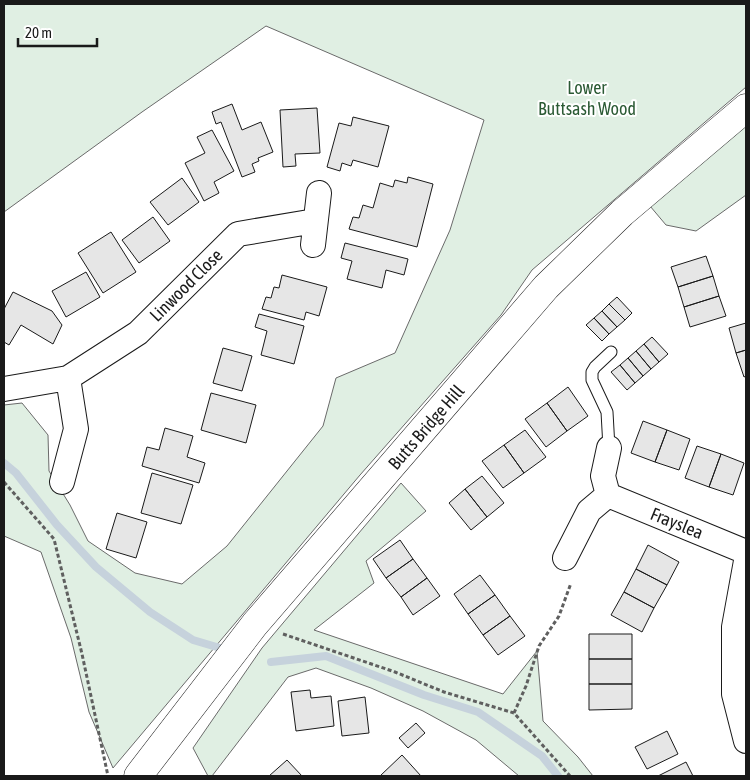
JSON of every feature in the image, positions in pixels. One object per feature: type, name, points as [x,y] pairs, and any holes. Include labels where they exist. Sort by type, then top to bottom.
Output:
[{"type":"street","name":"Butts Bridge Hill","points":[[138,776],[255,624],[546,287],[622,213],[746,108]]},
{"type":"street","points":[[313,244],[319,193]]},
{"type":"street","name":"Linwood Close","points":[[4,389],[68,378],[138,333],[238,234],[315,221]]},
{"type":"street","points":[[62,482],[76,430],[68,378]]},
{"type":"street","points":[[565,558],[589,511],[608,495],[603,476],[609,448]]},
{"type":"street","name":"Frayslea","points":[[608,495],[746,552]]},
{"type":"street","points":[[746,561],[734,627],[734,694],[746,741]]},
{"type":"lane","points":[[609,448],[606,412],[592,380],[592,372],[595,366],[612,352]]},
{"type":"path","points":[[4,482],[54,539],[82,654],[108,776]]},
{"type":"path","points":[[514,713],[526,686],[539,646],[559,616],[572,584],[565,558]]},
{"type":"path","points":[[255,624],[395,672],[444,692],[514,713],[570,776]]},
{"type":"green space","name":"Lower Buttsash Wood","points":[[4,4],[746,4],[746,87],[532,270],[501,315],[360,475],[113,768],[89,712],[71,638],[41,552],[4,536],[4,405],[22,403],[48,435],[49,471],[70,505],[88,541],[135,573],[182,584],[227,546],[323,426],[336,378],[395,353],[450,230],[484,120],[266,26],[142,112],[4,212]]},
{"type":"green space","points":[[746,126],[746,195],[696,231],[666,225],[650,206]]},
{"type":"green space","points":[[401,483],[426,511],[366,561],[374,583],[314,630],[503,694],[537,651],[543,721],[578,757],[593,776],[519,776],[476,740],[423,711],[371,688],[316,668],[288,677],[212,776],[208,776],[193,748],[262,648]]},
{"type":"building","points":[[232,104],[242,130],[261,122],[273,152],[258,158],[259,161],[252,164],[255,172],[242,177],[221,122],[216,124],[212,112]]},
{"type":"building","points":[[317,108],[320,153],[295,154],[296,166],[283,167],[280,110]]},
{"type":"building","points":[[353,117],[389,126],[378,167],[353,160],[351,166],[342,163],[340,171],[327,167],[339,123],[351,126]]},
{"type":"building","points":[[212,130],[234,171],[214,182],[219,193],[204,201],[185,163],[205,153],[197,137]]},
{"type":"building","points":[[408,177],[433,184],[417,247],[349,229],[353,217],[359,218],[363,205],[373,208],[380,183],[393,187],[395,180],[407,183]]},
{"type":"building","points":[[182,178],[199,202],[168,225],[150,202]]},
{"type":"building","points":[[153,217],[170,241],[139,263],[122,240]]},
{"type":"building","points":[[111,232],[136,272],[103,293],[78,253]]},
{"type":"building","points":[[345,243],[408,259],[404,275],[386,270],[382,288],[347,279],[352,261],[341,258]]},
{"type":"building","points":[[706,256],[713,276],[678,287],[671,267]]},
{"type":"building","points":[[86,272],[100,297],[66,317],[52,291]]},
{"type":"building","points":[[282,275],[327,287],[319,316],[306,312],[304,320],[262,309],[266,297],[271,298],[274,287],[279,288]]},
{"type":"building","points":[[713,276],[719,296],[684,307],[678,287]]},
{"type":"building","points":[[13,292],[52,311],[62,325],[53,344],[21,325],[9,345],[4,342],[4,309]]},
{"type":"building","points":[[719,296],[726,316],[690,327],[684,307]]},
{"type":"building","points":[[617,297],[632,313],[625,320],[609,304]]},
{"type":"building","points":[[609,304],[625,320],[617,327],[602,311]]},
{"type":"building","points":[[602,311],[617,327],[609,334],[594,318]]},
{"type":"building","points":[[259,314],[304,326],[294,364],[261,355],[267,331],[255,327]]},
{"type":"building","points":[[594,318],[609,334],[602,341],[586,325]]},
{"type":"building","points":[[746,323],[746,350],[736,353],[729,328]]},
{"type":"building","points":[[652,337],[668,354],[659,362],[644,344]]},
{"type":"building","points":[[644,344],[659,362],[651,369],[636,351]]},
{"type":"building","points":[[223,348],[252,356],[242,391],[213,383]]},
{"type":"building","points":[[746,350],[746,376],[744,377],[736,353]]},
{"type":"building","points":[[636,351],[651,369],[643,376],[628,358]]},
{"type":"building","points":[[628,358],[643,376],[635,383],[620,365]]},
{"type":"building","points":[[620,365],[635,383],[627,390],[611,372]]},
{"type":"building","points":[[568,387],[588,416],[567,431],[547,403]]},
{"type":"building","points":[[211,393],[256,405],[246,443],[201,430]]},
{"type":"building","points":[[547,403],[567,431],[546,447],[525,419]]},
{"type":"building","points":[[643,421],[667,430],[655,462],[631,453]]},
{"type":"building","points":[[165,428],[193,436],[187,457],[205,463],[199,483],[142,466],[147,447],[159,450]]},
{"type":"building","points":[[525,430],[546,457],[524,473],[504,445]]},
{"type":"building","points":[[667,430],[690,439],[679,470],[655,462]]},
{"type":"building","points":[[504,445],[524,473],[503,488],[482,461]]},
{"type":"building","points":[[697,446],[721,454],[709,487],[685,478]]},
{"type":"building","points":[[721,454],[744,463],[733,495],[709,487]]},
{"type":"building","points":[[152,473],[193,485],[181,524],[141,513]]},
{"type":"building","points":[[482,476],[504,503],[487,517],[465,489]]},
{"type":"building","points":[[465,489],[487,517],[471,530],[449,503]]},
{"type":"building","points":[[117,513],[147,522],[136,558],[106,549]]},
{"type":"building","points":[[400,540],[413,559],[386,578],[373,559]]},
{"type":"building","points":[[648,545],[679,562],[667,585],[636,569]]},
{"type":"building","points":[[413,559],[427,578],[401,597],[386,578]]},
{"type":"building","points":[[636,569],[667,585],[654,608],[624,592]]},
{"type":"building","points":[[480,575],[495,595],[468,614],[454,594]]},
{"type":"building","points":[[427,578],[440,596],[413,615],[401,597]]},
{"type":"building","points":[[624,592],[654,608],[642,632],[611,615]]},
{"type":"building","points":[[495,595],[510,616],[483,635],[468,614]]},
{"type":"building","points":[[510,616],[525,636],[498,655],[483,635]]},
{"type":"building","points":[[589,634],[632,634],[632,659],[589,659]]},
{"type":"building","points":[[589,659],[632,659],[632,684],[589,684]]},
{"type":"building","points":[[589,684],[632,684],[632,709],[589,710]]},
{"type":"building","points":[[310,690],[311,698],[331,696],[334,726],[296,731],[291,692]]},
{"type":"building","points":[[365,697],[369,733],[342,736],[338,701]]},
{"type":"building","points":[[416,723],[425,733],[408,748],[399,738]]},
{"type":"building","points":[[667,731],[678,754],[647,769],[635,747]]},
{"type":"building","points":[[402,755],[421,776],[380,776]]},
{"type":"building","points":[[287,760],[302,776],[269,776]]},
{"type":"building","points":[[686,762],[693,776],[658,776]]},
{"type":"waterway","points":[[4,463],[16,473],[57,525],[96,567],[150,612],[193,640],[220,648]]},
{"type":"waterway","points":[[271,662],[326,656],[424,695],[478,712],[542,756],[558,776]]}]
